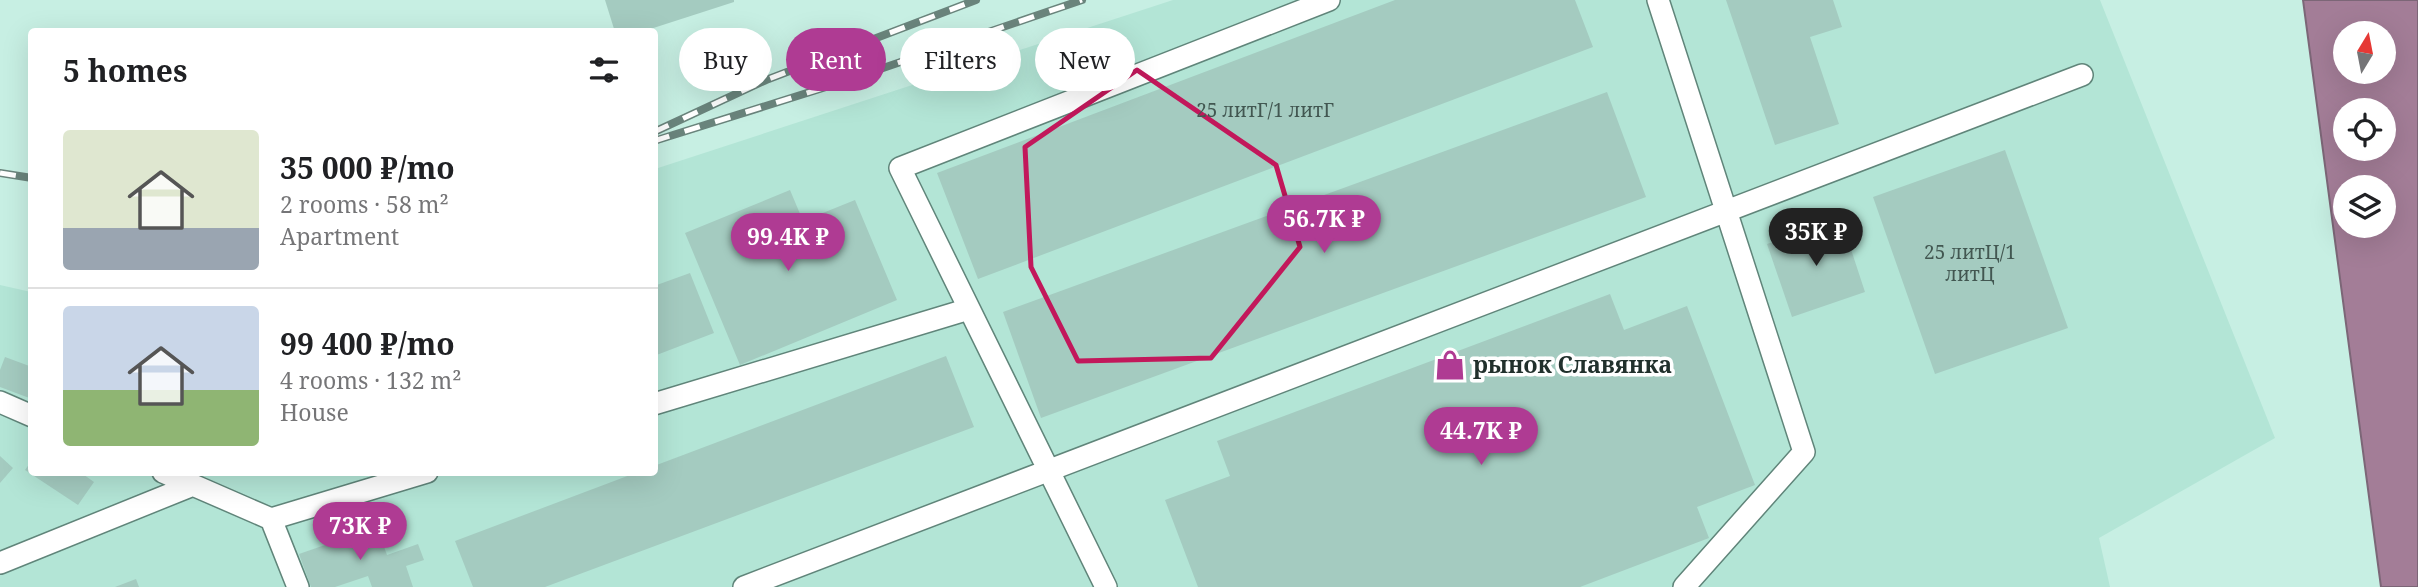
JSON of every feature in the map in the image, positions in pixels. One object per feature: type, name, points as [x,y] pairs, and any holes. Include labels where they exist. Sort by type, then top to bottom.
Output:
[{"type":"lane","points":[[1106,587],[900,168],[1329,0]]},
{"type":"lane","points":[[1658,0],[1804,452],[1684,587]]},
{"type":"lane","points":[[744,587],[2082,75]]},
{"type":"lane","points":[[658,403],[970,309]]},
{"type":"lane","points":[[0,402],[28,414]]},
{"type":"lane","points":[[172,476],[271,519],[414,476]]},
{"type":"lane","points":[[0,563],[193,485]]},
{"type":"lane","points":[[271,519],[298,587]]},
{"type":"highlighted area","points":[[1137,70],[1276,165],[1300,247],[1211,358],[1078,361],[1031,267],[1025,147]]},
{"type":"shaded area","name":"рынок Славянка","points":[[1173,0],[2100,0],[2275,438],[2099,538],[2110,587],[0,587],[0,285],[28,291],[28,476],[658,476],[658,168],[900,89],[1021,91],[1021,50],[1035,45],[1035,91],[1135,91],[1135,28],[1087,28]]},
{"type":"shaded area","points":[[2303,0],[2418,0],[2418,587],[2381,587],[2335,238],[2396,238],[2396,175],[2333,175],[2333,226]]},
{"type":"building","points":[[605,0],[734,0],[653,28],[614,28]]},
{"type":"building","points":[[1395,0],[1575,0],[1593,47],[978,279],[937,173]]},
{"type":"building","points":[[1726,0],[1833,0],[1842,27],[1810,37],[1839,124],[1775,145]]},
{"type":"building","points":[[1607,92],[1646,197],[1041,418],[1003,312]]},
{"type":"building","points":[[2005,150],[2068,328],[1935,374],[1873,197]]},
{"type":"building","points":[[790,190],[803,221],[855,200],[897,300],[740,365],[685,233]]},
{"type":"building","points":[[1841,219],[1865,292],[1792,317],[1767,244]]},
{"type":"building","points":[[690,273],[714,333],[658,354],[658,285]]},
{"type":"building","points":[[1610,294],[1624,330],[1687,306],[1755,485],[1697,507],[1709,538],[1580,587],[1198,587],[1165,500],[1230,476],[1217,441]]},
{"type":"building","points":[[946,356],[974,427],[545,587],[473,587],[455,541],[627,476],[658,476],[658,464]]},
{"type":"building","points":[[5,357],[28,366],[28,398],[0,387],[0,370]]},
{"type":"building","points":[[0,456],[13,468],[0,483]]},
{"type":"building","points":[[34,476],[86,476],[94,482],[78,505]]},
{"type":"building","points":[[377,527],[387,555],[418,544],[424,560],[406,566],[413,587],[372,587],[368,576],[335,587],[311,587],[299,554]]},
{"type":"building","points":[[136,579],[139,587],[115,587]]},
{"type":"railway","points":[[658,130],[766,80],[976,0]]},
{"type":"railway","points":[[658,140],[845,81],[1082,0]]},
{"type":"railway","points":[[0,173],[28,177]]},
{"type":"place","name":"рынок Славянка","points":[[1450,365]]}]
